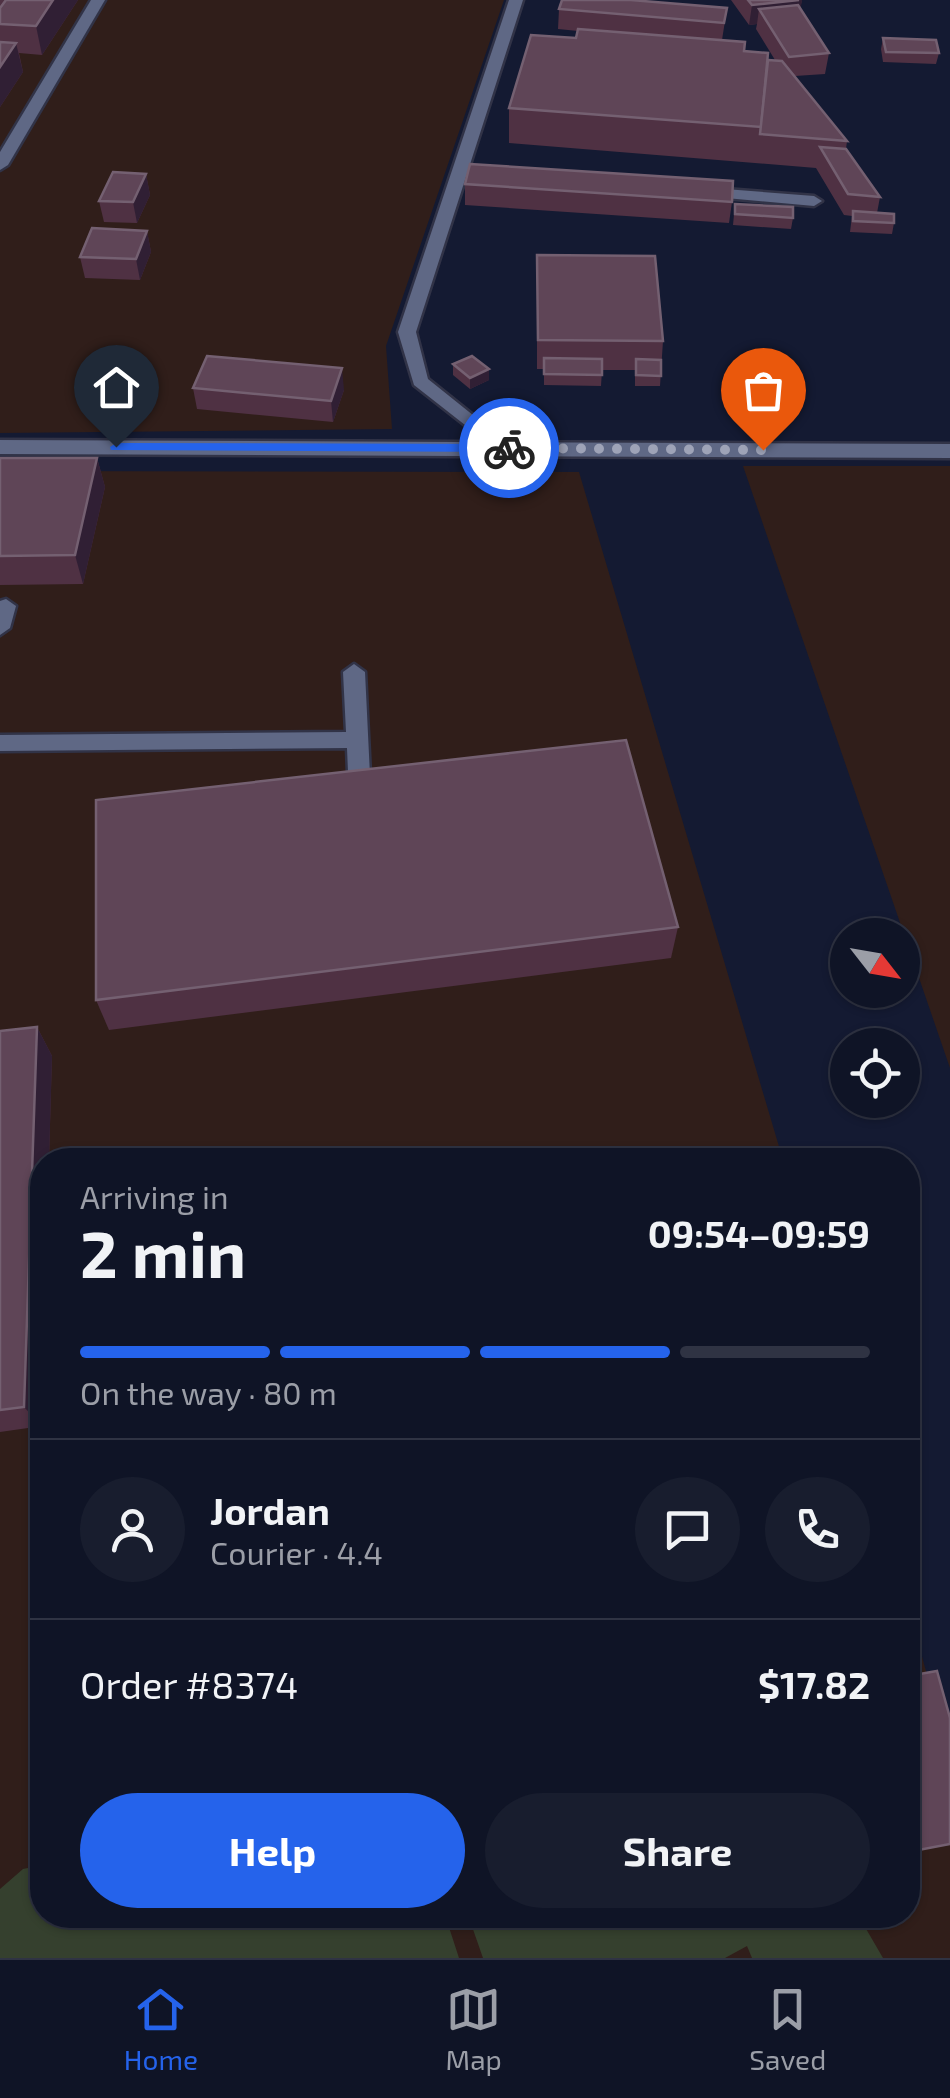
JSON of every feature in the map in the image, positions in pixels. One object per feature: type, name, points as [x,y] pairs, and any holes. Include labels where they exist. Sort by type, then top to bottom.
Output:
[{"type":"street","points":[[0,447],[950,451]]},
{"type":"lane","points":[[0,165],[98,0]]},
{"type":"lane","points":[[502,448],[420,380],[407,332],[460,172],[502,64],[516,0]]},
{"type":"lane","points":[[460,172],[479,174]]},
{"type":"lane","points":[[676,190],[814,201]]},
{"type":"lane","points":[[0,628],[6,606]]},
{"type":"lane","points":[[354,672],[360,796]]},
{"type":"lane","points":[[0,743],[357,740]]},
{"type":"shaded area","points":[[0,0],[504,0],[386,346],[392,429],[0,433]]},
{"type":"shaded area","points":[[743,466],[950,466],[950,1068],[920,981],[920,918],[898,918]]},
{"type":"shaded area","points":[[0,471],[579,472],[779,1148],[30,1148],[30,1928],[920,1928],[920,1649],[950,1758],[950,1958],[0,1958]]},
{"type":"green space","points":[[30,1868],[30,1928],[449,1928],[459,1958],[0,1958],[0,1889]]},
{"type":"green space","points":[[473,1928],[866,1928],[883,1958],[752,1958],[747,1946],[725,1958],[483,1958]]},
{"type":"building","points":[[6,0],[53,0],[36,26],[0,24],[0,8]]},
{"type":"building","points":[[562,0],[631,0],[727,8],[724,23],[559,9]]},
{"type":"building","points":[[748,0],[799,0],[752,5]]},
{"type":"building","points":[[798,5],[829,53],[789,57],[759,9]]},
{"type":"building","points":[[578,29],[745,42],[744,51],[768,53],[761,127],[509,108],[531,35],[576,38]]},
{"type":"building","points":[[883,38],[936,40],[939,53],[886,52]]},
{"type":"building","points":[[0,42],[16,43],[0,67]]},
{"type":"building","points":[[768,60],[782,61],[847,141],[760,134]]},
{"type":"building","points":[[820,147],[846,149],[880,197],[848,194]]},
{"type":"building","points":[[470,164],[733,181],[732,202],[465,184]]},
{"type":"building","points":[[113,172],[146,174],[133,202],[99,201]]},
{"type":"building","points":[[735,204],[793,207],[793,218],[735,214]]},
{"type":"building","points":[[853,211],[894,214],[894,223],[853,221]]},
{"type":"building","points":[[92,228],[147,231],[136,259],[80,257]]},
{"type":"building","points":[[537,255],[655,256],[663,341],[538,340]]},
{"type":"building","points":[[207,356],[342,368],[331,401],[193,388]]},
{"type":"building","points":[[472,356],[489,369],[470,378],[453,364]]},
{"type":"building","points":[[544,358],[602,359],[602,375],[544,374]]},
{"type":"building","points":[[636,359],[661,360],[661,376],[636,375]]},
{"type":"building","points":[[0,458],[97,458],[75,555],[0,556]]},
{"type":"building","points":[[626,740],[678,927],[96,1000],[96,800]]},
{"type":"building","points":[[37,1027],[24,1407],[0,1410],[0,1031]]},
{"type":"building","points":[[937,1671],[950,1718],[950,1844],[920,1850],[920,1674]]},
{"type":"way so far","points":[[509,448],[763,450]]},
{"type":"route","points":[[116,447],[509,448]]}]
